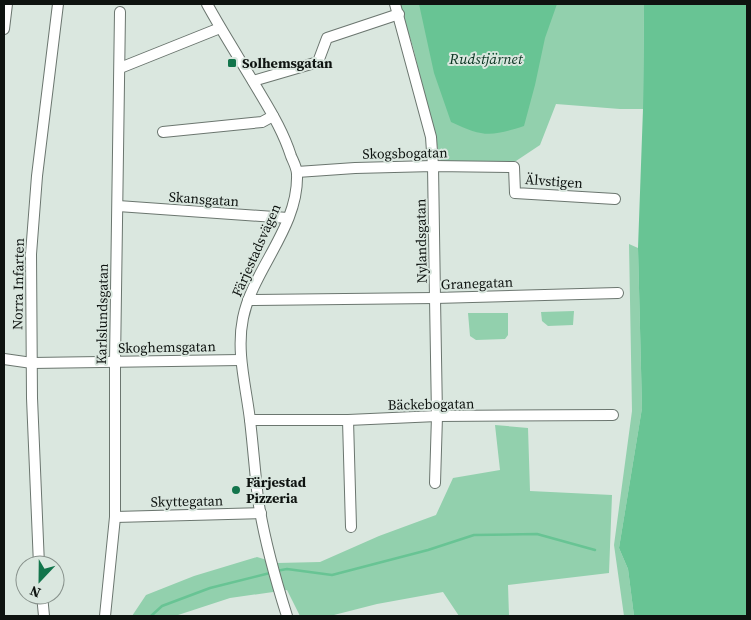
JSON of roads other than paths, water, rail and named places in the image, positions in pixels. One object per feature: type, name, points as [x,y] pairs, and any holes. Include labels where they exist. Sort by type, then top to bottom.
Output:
[{"type":"street","points":[[4,29],[7,4]]},
{"type":"street","name":"Norra Infarten","points":[[39,555],[32,363],[31,254],[37,176],[58,4]]},
{"type":"street","name":"Färjestadsvägen","points":[[206,4],[285,136],[297,172],[288,218],[248,300],[240,338],[241,360],[261,514],[277,587],[288,616]]},
{"type":"street","name":"Nylandsgatan","points":[[396,4],[431,137],[437,416],[436,483]]},
{"type":"street","name":"Karlslundsgatan","points":[[104,616],[115,517],[115,362],[120,12]]},
{"type":"street","points":[[253,81],[318,62],[326,38],[399,14]]},
{"type":"street","points":[[120,68],[220,28]]},
{"type":"street","points":[[163,132],[262,122],[274,116]]},
{"type":"street","name":"Skogsbogatan","points":[[297,172],[433,166],[514,168]]},
{"type":"street","name":"Älvstigen","points":[[514,168],[515,193],[615,199]]},
{"type":"street","name":"Skansgatan","points":[[118,206],[288,218]]},
{"type":"street","name":"Granegatan","points":[[248,300],[435,298],[618,293]]},
{"type":"street","name":"Skoghemsgatan","points":[[4,359],[32,363],[241,360]]},
{"type":"street","name":"Bäckebogatan","points":[[250,420],[613,415]]},
{"type":"street","points":[[348,420],[351,527]]},
{"type":"street","name":"Skyttegatan","points":[[115,517],[261,514]]},
{"type":"water","name":"Rudstjärnet","points":[[419,4],[557,4],[545,38],[524,126],[487,134],[479,133],[451,122],[434,73]]},
{"type":"water","points":[[644,4],[747,4],[747,616],[634,616],[628,569],[619,548],[642,408],[638,248],[643,109]]},
{"type":"waterway","points":[[276,571],[287,569],[332,575],[428,550],[474,535],[537,534],[595,550]]},
{"type":"waterway","points":[[151,616],[162,606],[210,588],[270,573]]},
{"type":"place","name":"Solhemsgatan","points":[[232,63]]},
{"type":"place","name":"Färjestad Pizzeria","points":[[236,490]]}]
